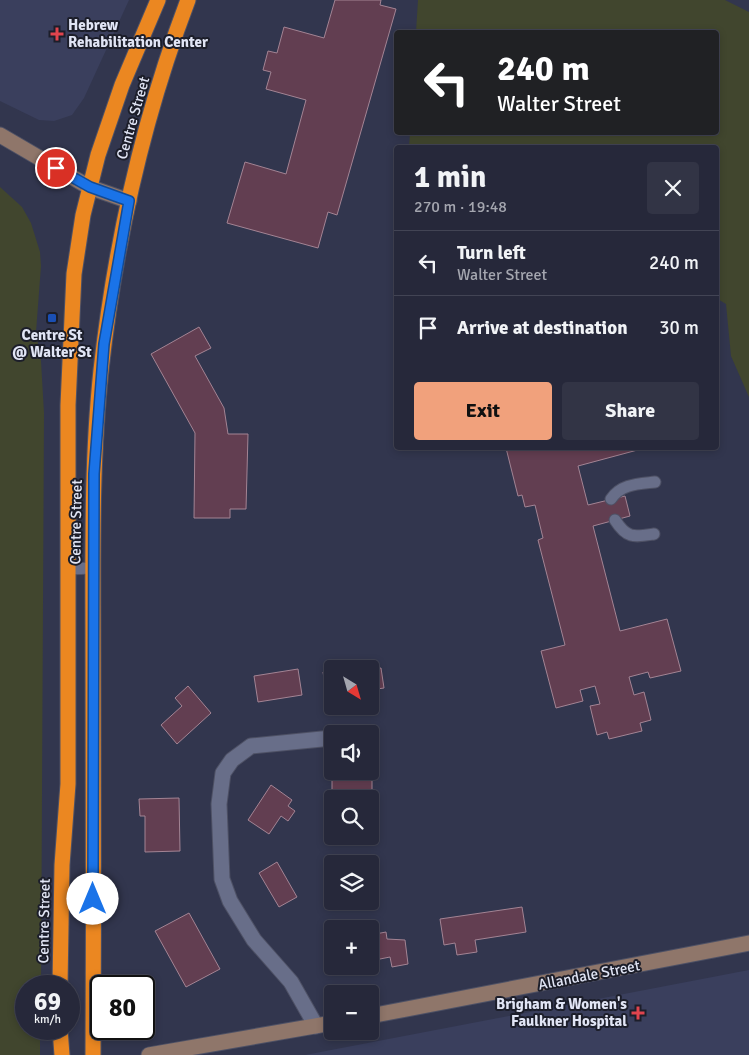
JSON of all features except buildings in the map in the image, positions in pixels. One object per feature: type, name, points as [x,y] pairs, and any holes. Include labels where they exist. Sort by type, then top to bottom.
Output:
[{"type":"highway","name":"Centre Street","points":[[60,975],[62,856],[67,791],[68,405],[72,303],[76,258],[90,187],[116,103],[158,0]]},
{"type":"highway","name":"Centre Street","points":[[93,1055],[94,474],[101,372],[114,282],[129,201],[153,109],[188,0]]},
{"type":"highway","points":[[61,1040],[62,1055]]},
{"type":"street","points":[[0,134],[90,187],[129,201]]},
{"type":"street","points":[[316,1026],[291,982],[254,940],[230,901],[222,880],[219,804],[223,773],[232,760],[251,746],[324,739]]},
{"type":"street","name":"Allandale Street","points":[[379,1014],[749,943]]},
{"type":"street","points":[[149,1055],[324,1024]]},
{"type":"lane","points":[[611,499],[615,492],[628,485],[655,482]]},
{"type":"lane","points":[[615,520],[623,532],[635,537],[654,534]]},
{"type":"lane","points":[[68,569],[93,568]]},
{"type":"shaded area","name":"Hebrew Rehabilitation Center","points":[[0,0],[129,0],[84,98],[72,115],[54,121],[39,120],[0,101]]},
{"type":"shaded area","name":"Brigham & Women's Faulkner Hospital","points":[[749,970],[749,1055],[305,1055]]},
{"type":"green space","points":[[418,0],[725,0],[749,12],[749,397],[731,356],[726,304],[719,300],[719,145],[409,145],[410,135],[719,135],[719,30],[416,30]]},
{"type":"green space","points":[[0,187],[22,207],[31,223],[40,252],[41,266],[36,332],[41,361],[44,413],[41,975],[15,975],[15,1040],[40,1040],[40,1055],[0,1055]]},
{"type":"place","name":"Hebrew Rehabilitation Center","points":[[57,34]]},
{"type":"place","name":"Centre St @ Walter St","points":[[52,318]]},
{"type":"place","name":"Brigham & Women's Faulkner Hospital","points":[[638,1013]]},
{"type":"route","points":[[56,168],[90,187],[129,201],[104,344],[94,474],[93,899]]}]
